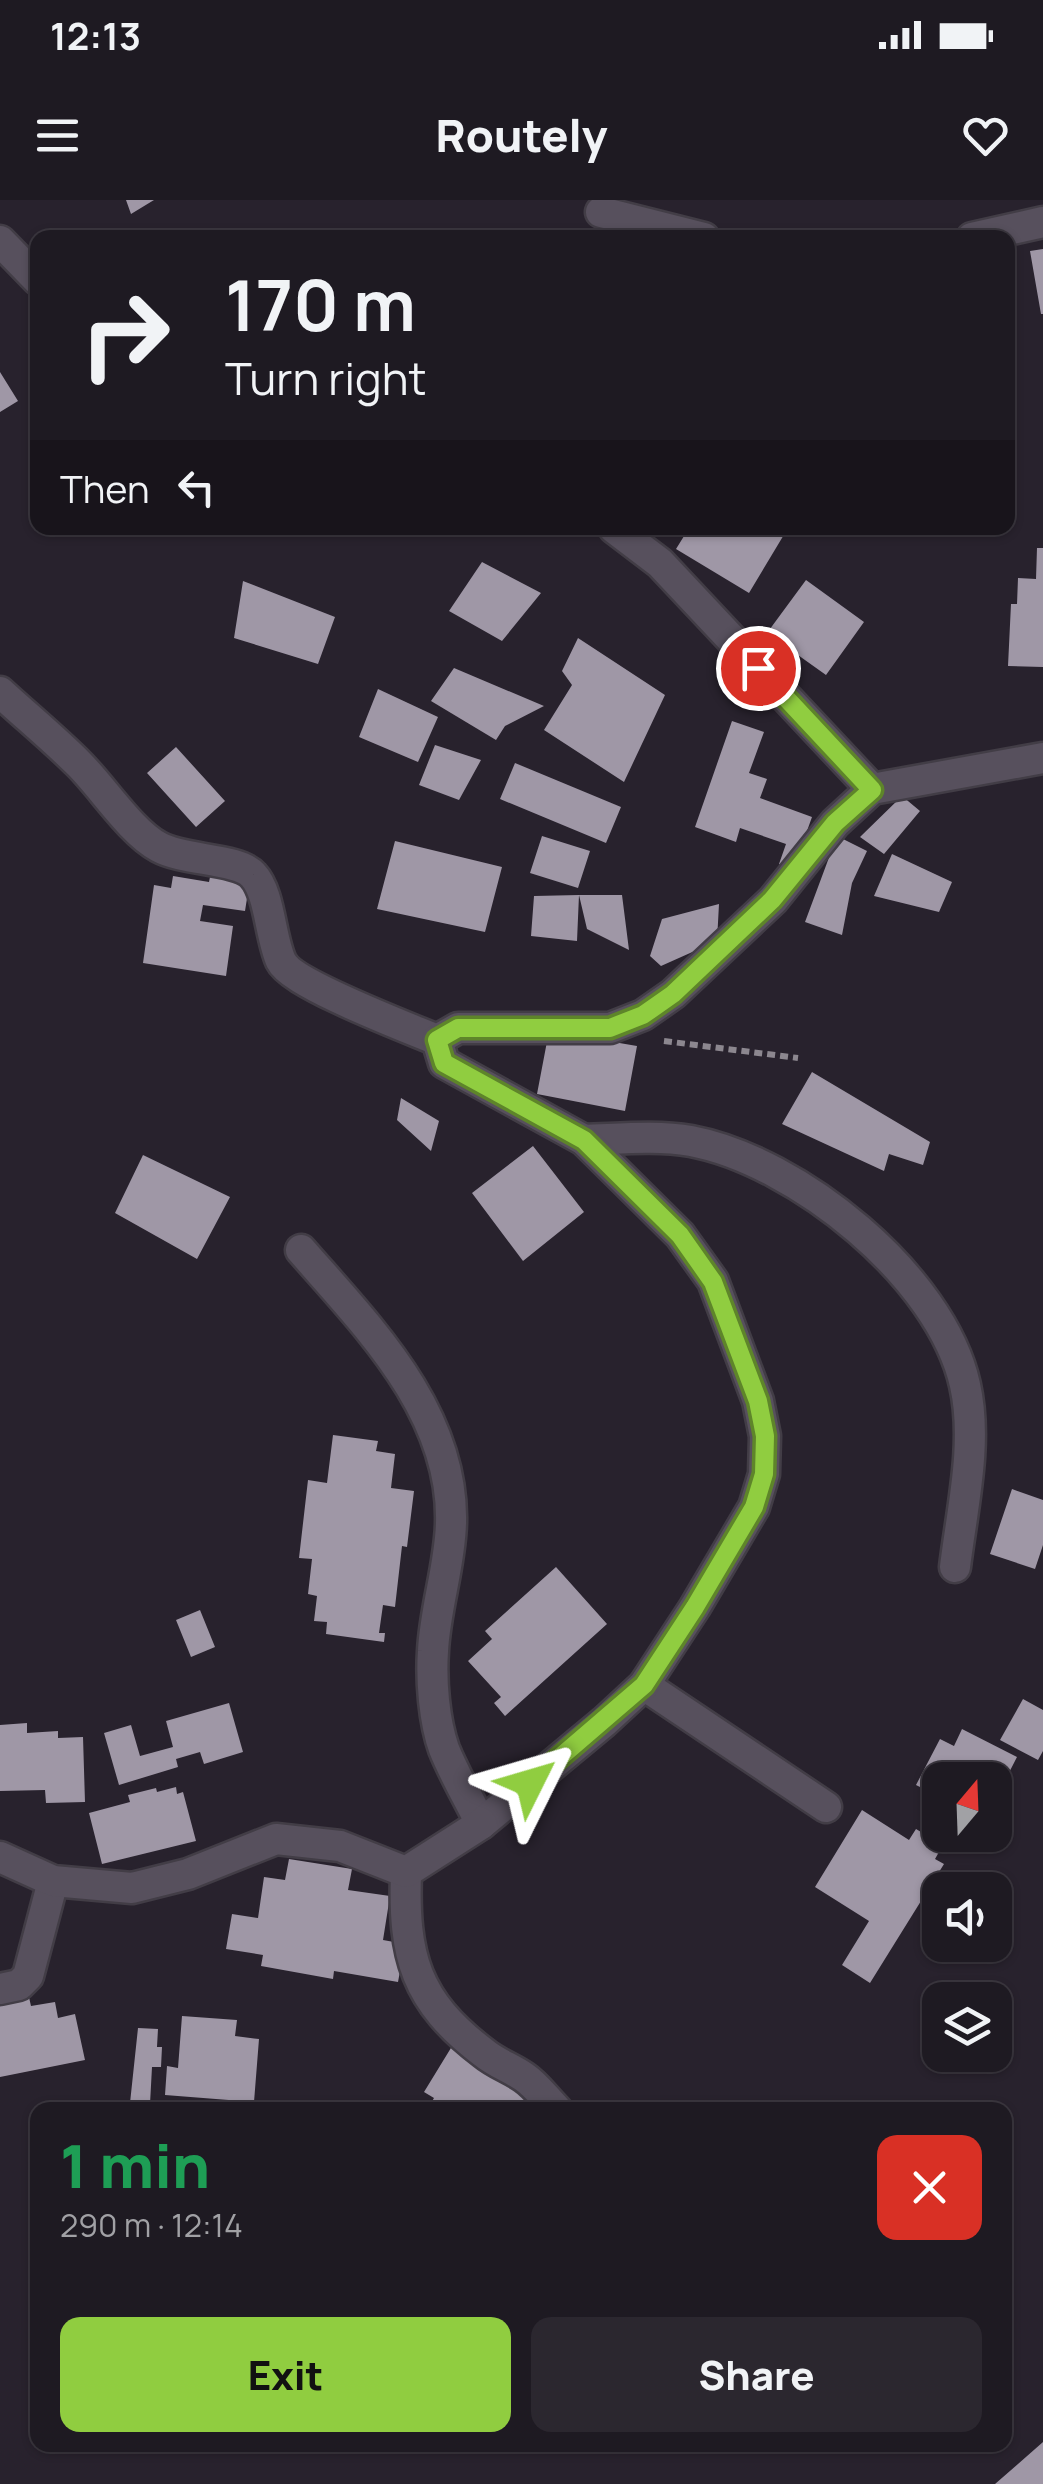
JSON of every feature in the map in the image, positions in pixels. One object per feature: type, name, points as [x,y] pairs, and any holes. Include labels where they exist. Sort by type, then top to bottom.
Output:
[{"type":"street","points":[[601,212],[672,230]]},
{"type":"street","points":[[1008,230],[1043,222]]},
{"type":"street","points":[[0,241],[30,272]]},
{"type":"street","points":[[623,535],[660,562],[872,790]]},
{"type":"street","points":[[0,692],[79,764],[152,844],[176,856],[244,867],[254,876],[284,968],[307,983],[437,1040],[444,1063],[584,1140],[680,1235],[713,1282],[758,1401],[765,1436],[764,1474],[754,1507],[644,1685],[481,1824],[406,1872]]},
{"type":"street","points":[[437,1040],[458,1028],[610,1028],[643,1015],[686,982],[772,900],[835,823],[872,790],[1043,758]]},
{"type":"street","points":[[584,1140],[645,1138],[690,1142],[721,1150],[779,1174],[843,1217],[902,1270],[949,1338],[965,1386],[969,1447],[955,1567]]},
{"type":"street","points":[[301,1250],[407,1377],[431,1426],[451,1522],[433,1653],[436,1698],[443,1746],[481,1824]]},
{"type":"street","points":[[644,1685],[826,1807]]},
{"type":"street","points":[[0,1857],[53,1881],[132,1888],[188,1874],[276,1839],[340,1846],[406,1872]]},
{"type":"street","points":[[406,1872],[404,1914],[414,1973],[448,2025],[488,2057],[528,2079],[550,2102]]},
{"type":"street","points":[[0,1989],[19,1985],[28,1976],[53,1881]]},
{"type":"path","points":[[610,1028],[674,1043],[798,1058]]},
{"type":"building","points":[[126,200],[154,200],[131,214]]},
{"type":"building","points":[[1043,249],[1043,314],[1041,314],[1030,251]]},
{"type":"building","points":[[0,372],[18,401],[0,412]]},
{"type":"building","points":[[685,535],[784,535],[749,593],[676,549]]},
{"type":"building","points":[[1037,548],[1043,548],[1043,667],[1008,666],[1011,604],[1017,604],[1018,578],[1036,579]]},
{"type":"building","points":[[482,562],[541,593],[502,641],[449,611]]},
{"type":"building","points":[[806,580],[864,622],[826,675],[767,633]]},
{"type":"building","points":[[243,581],[335,617],[318,664],[234,638]]},
{"type":"building","points":[[578,638],[665,695],[624,782],[544,730],[572,685],[562,671]]},
{"type":"building","points":[[454,668],[544,706],[505,726],[496,740],[431,701]]},
{"type":"building","points":[[378,689],[438,717],[418,762],[359,737]]},
{"type":"building","points":[[732,721],[764,732],[749,773],[767,779],[760,798],[812,817],[793,870],[779,864],[786,844],[740,828],[736,842],[695,827]]},
{"type":"building","points":[[435,745],[481,760],[459,800],[419,785]]},
{"type":"building","points":[[176,747],[225,801],[196,827],[147,773]]},
{"type":"building","points":[[515,763],[621,807],[606,843],[500,799]]},
{"type":"building","points":[[902,796],[920,811],[884,854],[860,837]]},
{"type":"building","points":[[542,836],[590,851],[578,888],[530,873]]},
{"type":"building","points":[[837,836],[867,851],[852,883],[842,935],[805,922]]},
{"type":"building","points":[[395,841],[502,867],[485,932],[377,909]]},
{"type":"building","points":[[892,854],[952,882],[939,912],[874,896]]},
{"type":"building","points":[[212,867],[251,873],[245,911],[203,905],[200,921],[233,926],[226,976],[143,963],[154,885],[171,888],[173,876],[209,882]]},
{"type":"building","points":[[579,895],[577,941],[531,936],[534,896]]},
{"type":"building","points":[[579,895],[622,895],[629,950],[587,929]]},
{"type":"building","points":[[719,904],[717,941],[661,966],[650,956],[662,919]]},
{"type":"building","points":[[549,1031],[637,1046],[625,1111],[537,1094]]},
{"type":"building","points":[[812,1072],[930,1142],[923,1165],[889,1154],[884,1171],[782,1124]]},
{"type":"building","points":[[401,1098],[439,1121],[431,1151],[397,1120]]},
{"type":"building","points":[[533,1146],[584,1212],[523,1261],[472,1193]]},
{"type":"building","points":[[143,1155],[230,1197],[197,1259],[115,1213]]},
{"type":"building","points":[[333,1435],[378,1441],[376,1451],[395,1454],[391,1488],[414,1491],[395,1607],[383,1605],[379,1633],[385,1633],[384,1642],[326,1634],[327,1622],[314,1621],[317,1596],[308,1594],[312,1559],[299,1558],[308,1480],[327,1483]]},
{"type":"building","points":[[1012,1489],[1043,1500],[1043,1545],[1035,1569],[990,1554]]},
{"type":"building","points":[[556,1567],[607,1624],[505,1716],[494,1703],[501,1697],[468,1661],[492,1639],[485,1631]]},
{"type":"building","points":[[200,1610],[215,1647],[191,1657],[176,1620]]},
{"type":"building","points":[[1023,1699],[1043,1710],[1043,1751],[1038,1760],[1000,1740]]},
{"type":"building","points":[[229,1703],[243,1752],[204,1764],[200,1752],[176,1759],[178,1767],[119,1785],[104,1733],[131,1725],[140,1756],[173,1747],[166,1721]]},
{"type":"building","points":[[27,1723],[27,1733],[58,1731],[58,1738],[83,1737],[85,1802],[46,1803],[45,1790],[0,1791],[0,1725]]},
{"type":"building","points":[[962,1729],[1017,1757],[1012,1767],[1012,1762],[928,1762],[940,1739],[954,1746]]},
{"type":"building","points":[[176,1787],[177,1794],[183,1792],[196,1841],[102,1864],[89,1813],[130,1802],[128,1795]]},
{"type":"building","points":[[862,1810],[909,1840],[916,1829],[922,1833],[922,1852],[939,1852],[935,1859],[944,1864],[939,1872],[922,1872],[922,1899],[870,1983],[842,1965],[869,1921],[815,1887]]},
{"type":"building","points":[[289,1859],[352,1869],[348,1890],[390,1896],[383,1940],[405,1944],[398,1982],[334,1971],[333,1979],[261,1966],[263,1955],[226,1949],[232,1914],[258,1918],[264,1877],[285,1880]]},
{"type":"building","points":[[28,1993],[31,2006],[55,2002],[58,2018],[75,2014],[85,2060],[0,2077],[0,1999]]},
{"type":"building","points":[[182,2016],[237,2020],[235,2036],[259,2039],[254,2102],[165,2095],[167,2066],[178,2068]]},
{"type":"building","points":[[138,2028],[158,2029],[161,2067],[152,2067],[150,2102],[130,2102]]},
{"type":"building","points":[[454,2043],[539,2096],[535,2102],[432,2102],[434,2098],[424,2092]]},
{"type":"building","points":[[1043,2442],[1043,2484],[995,2484]]},
{"type":"route","points":[[530,1783],[644,1685],[754,1507],[764,1474],[765,1436],[758,1401],[713,1282],[680,1235],[584,1140],[444,1063],[437,1040],[458,1028],[610,1028],[643,1015],[673,994],[772,900],[835,823],[872,790],[758,668]]}]
